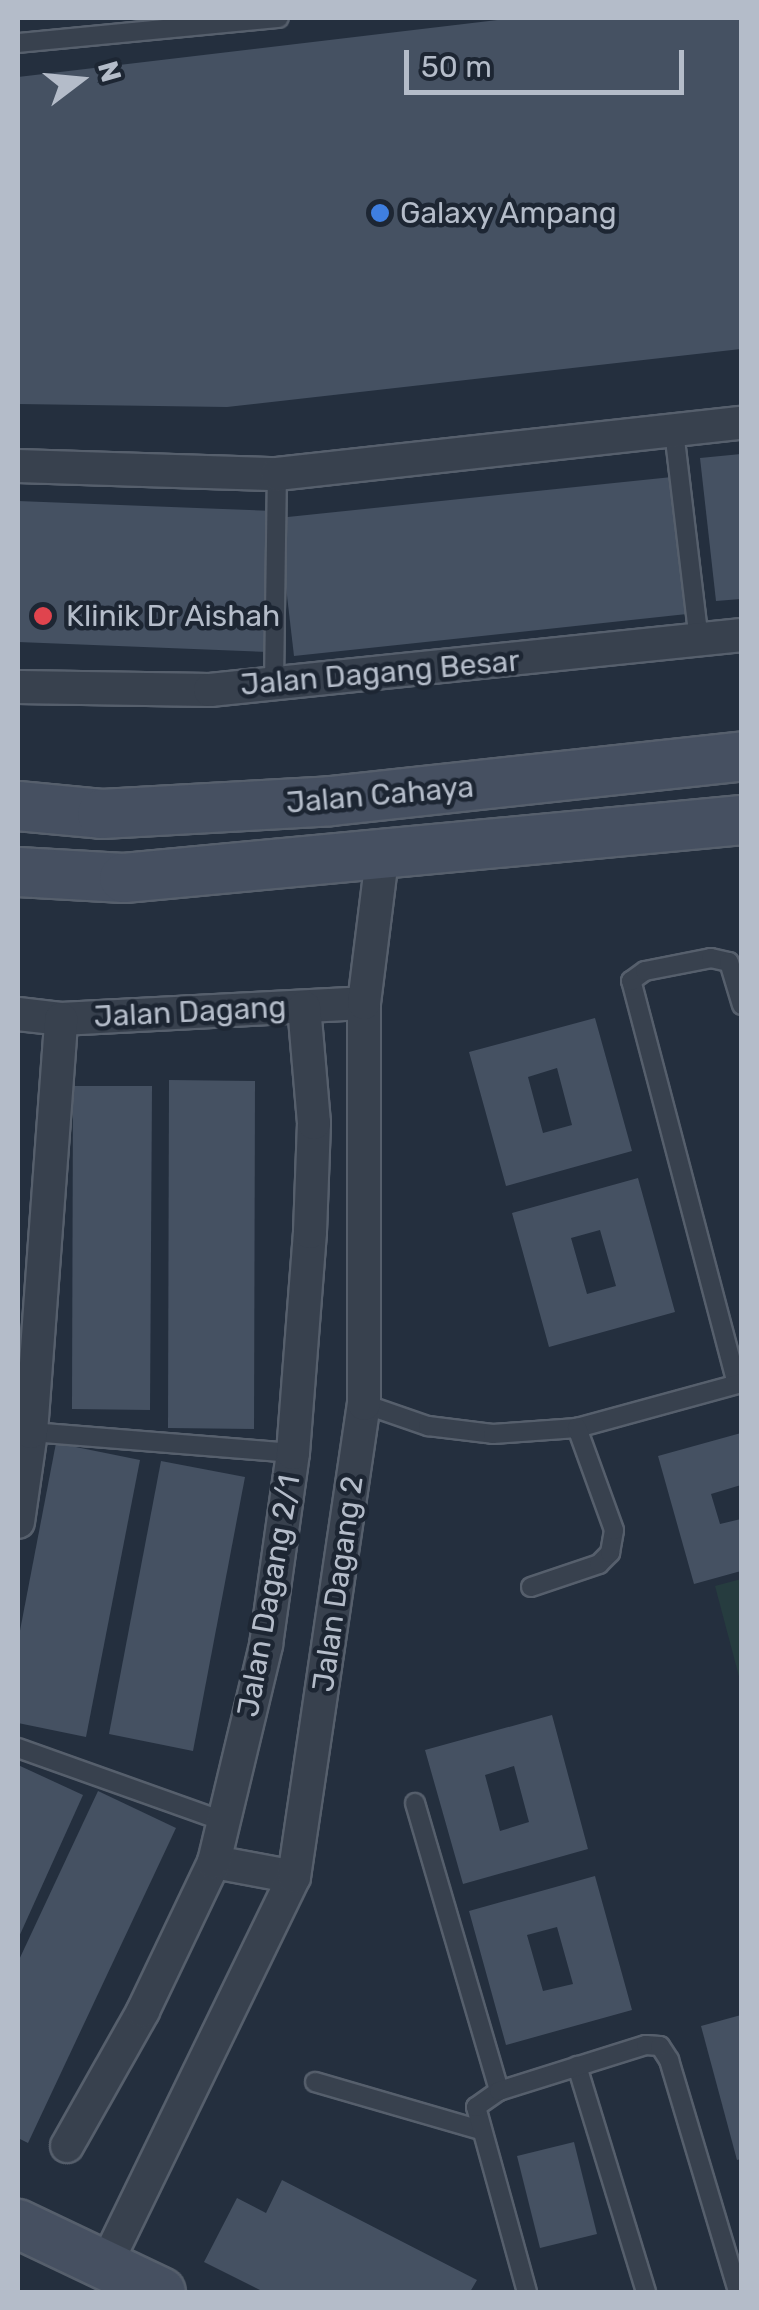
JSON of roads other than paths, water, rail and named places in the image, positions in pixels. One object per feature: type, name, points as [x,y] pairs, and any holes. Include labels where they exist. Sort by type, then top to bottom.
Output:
[{"type":"main road","name":"Jalan Cahaya","points":[[18,806],[102,814],[331,801],[742,756]]},
{"type":"main road","name":"Jalan Cahaya","points":[[18,872],[124,878],[382,858],[742,820]]},
{"type":"main road","points":[[18,2224],[161,2292]]},
{"type":"street","points":[[18,466],[277,474],[742,423]]},
{"type":"street","name":"Jalan Dagang Besar","points":[[18,687],[274,684],[742,635]]},
{"type":"street","name":"Jalan Dagang 2","points":[[106,2266],[294,1878],[364,1404],[364,1003],[382,858]]},
{"type":"street","name":"Jalan Dagang","points":[[18,1014],[61,1019],[364,1003]]},
{"type":"street","name":"Jalan Dagang 2/1","points":[[67,2146],[143,2011],[214,1862],[266,1645],[293,1452],[314,1122],[304,1007]]},
{"type":"street","points":[[18,1522],[30,1432],[61,1019]]},
{"type":"street","points":[[214,1862],[294,1878]]},
{"type":"lane","points":[[18,43],[279,18]]},
{"type":"lane","points":[[674,431],[699,640]]},
{"type":"lane","points":[[274,684],[277,474]]},
{"type":"lane","points":[[364,1404],[428,1426],[494,1434],[577,1428],[739,1383],[631,982],[661,968],[711,958],[729,962],[742,1005]]},
{"type":"lane","points":[[531,1587],[599,1564],[610,1553],[614,1530],[577,1428]]},
{"type":"lane","points":[[30,1432],[293,1452]]},
{"type":"lane","points":[[18,1748],[223,1820]]},
{"type":"lane","points":[[415,1803],[499,2090]]},
{"type":"lane","points":[[527,2292],[477,2128],[476,2107],[499,2090],[660,2046],[738,2292]]},
{"type":"lane","points":[[577,2066],[646,2292]]},
{"type":"lane","points":[[315,2082],[477,2128]]},
{"type":"place","name":"Galaxy Ampang","points":[[380,213]]},
{"type":"place","name":"Klinik Dr Aishah","points":[[43,616]]}]
